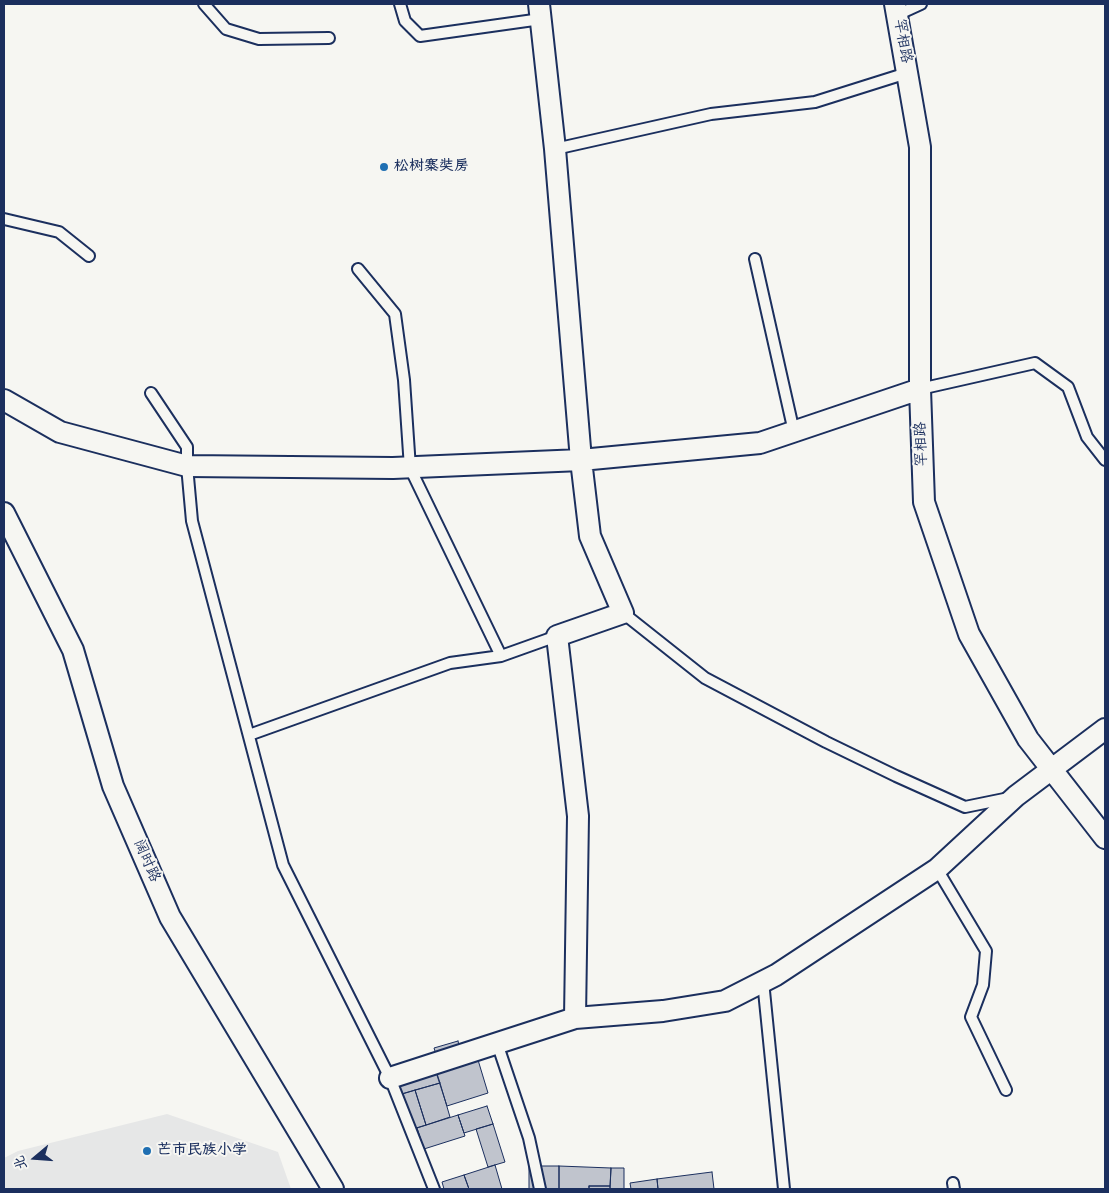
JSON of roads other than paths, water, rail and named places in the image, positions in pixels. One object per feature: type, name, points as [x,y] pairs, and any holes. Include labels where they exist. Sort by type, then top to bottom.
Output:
[{"type":"street","name":"罕相路","points":[[896,9],[920,147],[920,389],[924,502],[969,634],[1028,739],[1105,838]]},
{"type":"street","points":[[540,12],[555,149],[581,460],[590,536],[623,614],[557,636],[578,816],[575,1018]]},
{"type":"street","points":[[4,400],[60,432],[186,466],[410,468],[581,460],[760,443],[920,389]]},
{"type":"street","name":"阔时路","points":[[4,513],[74,650],[113,786],[170,916],[333,1189]]},
{"type":"street","points":[[390,1078],[575,1018],[663,1011],[725,1001],[776,975],[937,869],[1016,796],[1105,729]]},
{"type":"lane","points":[[204,4],[226,29],[259,39],[329,38]]},
{"type":"lane","points":[[400,4],[405,21],[420,36],[540,12]]},
{"type":"lane","points":[[896,9],[921,4]]},
{"type":"lane","points":[[555,149],[711,114],[814,102],[907,73]]},
{"type":"lane","points":[[4,219],[59,232],[89,256]]},
{"type":"lane","points":[[755,259],[794,432]]},
{"type":"lane","points":[[358,269],[395,314],[404,380],[410,468],[501,656]]},
{"type":"lane","points":[[920,389],[1035,363],[1068,387],[1087,438],[1105,460]]},
{"type":"lane","points":[[150,393],[187,447],[186,466],[192,521],[283,865],[390,1078],[434,1189]]},
{"type":"lane","points":[[623,614],[705,678],[826,742],[896,776],[965,806],[1016,796]]},
{"type":"lane","points":[[249,735],[450,663],[501,656],[557,636]]},
{"type":"lane","points":[[937,869],[986,951],[983,985],[971,1017],[1006,1090]]},
{"type":"lane","points":[[763,981],[784,1189]]},
{"type":"lane","points":[[497,1044],[529,1138],[540,1189]]},
{"type":"place","name":"松树寨奘房","points":[[384,167]]},
{"type":"place","name":"芒市民族小学","points":[[147,1151]]}]
